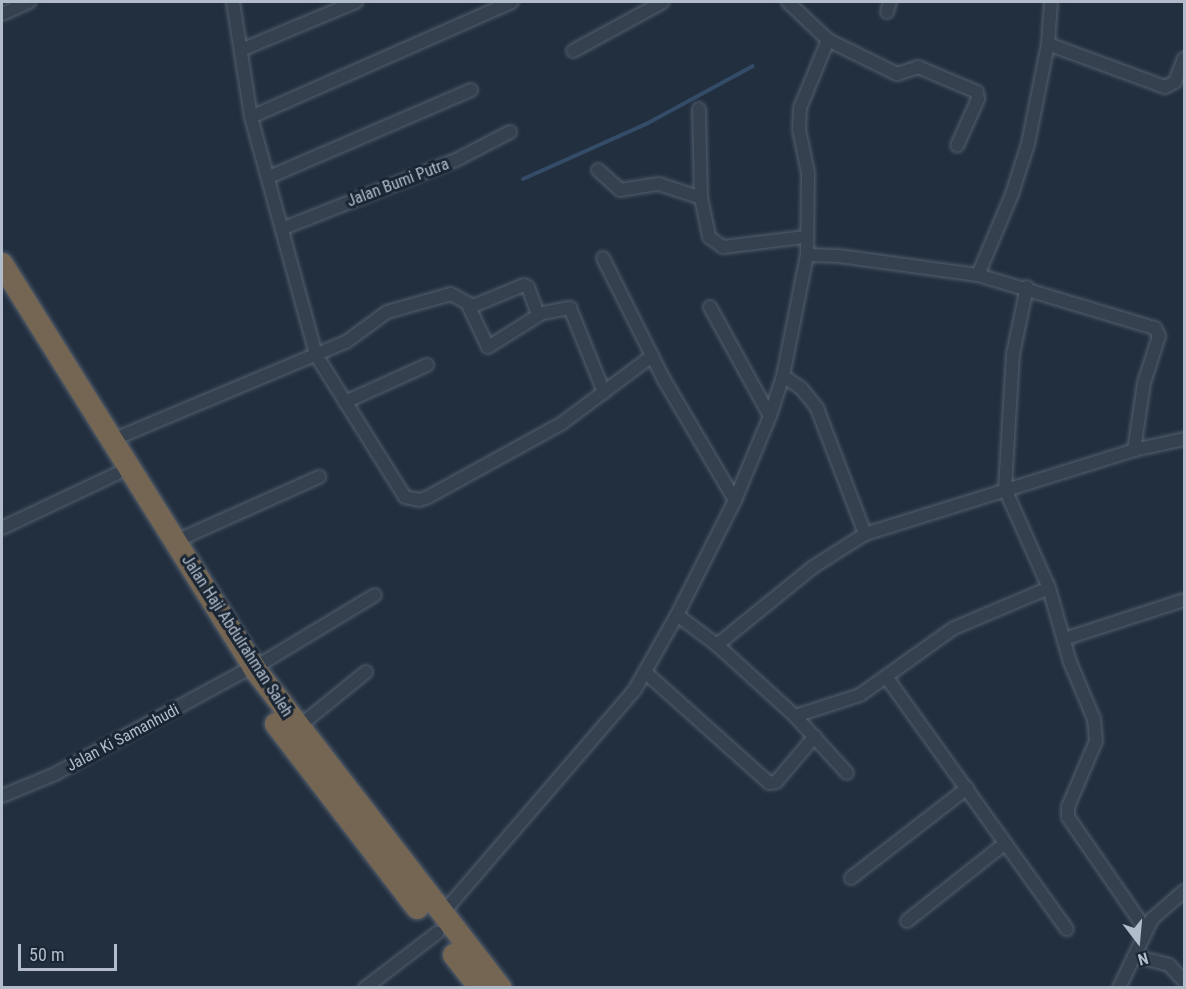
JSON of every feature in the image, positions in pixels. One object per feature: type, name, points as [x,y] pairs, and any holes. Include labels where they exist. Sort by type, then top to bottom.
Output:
[{"type":"highway","name":"Jalan Haji Abdulrahman Saleh","points":[[2,264],[110,441],[176,541],[287,740],[405,880]]},
{"type":"highway","name":"Jalan Haji Abdulrahman Saleh","points":[[2,289],[116,474],[248,670],[297,728],[439,924],[480,987]]},
{"type":"highway","name":"Jalan Haji Abdulrahman Saleh","points":[[439,924],[500,987]]},
{"type":"street","points":[[2,14],[29,2]]},
{"type":"street","points":[[233,2],[251,117],[284,228],[316,355],[400,492],[419,500],[561,424],[652,356]]},
{"type":"street","points":[[241,50],[356,2]]},
{"type":"street","points":[[251,117],[512,2]]},
{"type":"street","points":[[636,2],[641,14]]},
{"type":"street","points":[[573,51],[663,2]]},
{"type":"street","points":[[788,2],[828,40],[897,74],[918,67],[977,92],[978,99],[957,146]]},
{"type":"street","points":[[978,275],[1012,194],[1028,144],[1048,44],[1051,2]]},
{"type":"street","points":[[365,987],[439,924],[634,691],[677,615],[735,500],[770,416],[783,376],[807,255],[805,237],[807,173],[799,129],[800,108],[828,40]]},
{"type":"street","points":[[1048,44],[1165,87],[1174,82],[1185,59]]},
{"type":"street","points":[[269,177],[471,90]]},
{"type":"street","points":[[699,109],[700,198],[704,226],[709,237],[723,248],[805,237]]},
{"type":"street","name":"Jalan Bumi Putra","points":[[284,228],[456,160],[510,132]]},
{"type":"street","points":[[598,170],[620,190],[659,184],[700,198]]},
{"type":"street","points":[[807,255],[839,256],[978,275],[1027,287],[1149,324],[1158,332],[1144,383],[1134,450]]},
{"type":"street","points":[[603,258],[652,356],[735,500]]},
{"type":"street","points":[[469,307],[526,286],[539,315]]},
{"type":"street","points":[[1027,287],[1013,354],[1005,489],[1049,588],[1064,639],[1094,719],[1096,734],[1068,807],[1068,817],[1146,930]]},
{"type":"street","points":[[110,441],[316,355],[365,331],[387,312],[451,294],[469,307],[488,346],[539,315],[570,308],[604,393]]},
{"type":"street","points":[[710,307],[770,416]]},
{"type":"street","points":[[345,402],[427,364]]},
{"type":"street","points":[[783,376],[801,388],[817,408],[865,534]]},
{"type":"street","points":[[717,645],[813,567],[865,534],[1134,450],[1185,439]]},
{"type":"street","points":[[2,528],[116,474]]},
{"type":"street","points":[[176,541],[319,477]]},
{"type":"street","points":[[795,716],[860,695],[887,678],[954,628],[1049,588]]},
{"type":"street","name":"Jalan Ki Samanhudi","points":[[2,796],[55,774],[248,670],[375,595]]},
{"type":"street","points":[[1064,639],[1185,600]]},
{"type":"street","points":[[677,615],[717,645],[795,716],[846,773]]},
{"type":"street","points":[[297,728],[366,672]]},
{"type":"street","points":[[645,672],[769,783],[776,782],[815,736]]},
{"type":"street","points":[[887,678],[1067,929]]},
{"type":"street","points":[[851,878],[967,788]]},
{"type":"street","points":[[907,921],[1004,844]]},
{"type":"street","points":[[1119,987],[1146,930],[1164,905],[1185,891]]},
{"type":"street","points":[[1134,956],[1169,965],[1185,981]]},
{"type":"waterway","points":[[523,179],[648,123],[753,66]]}]
